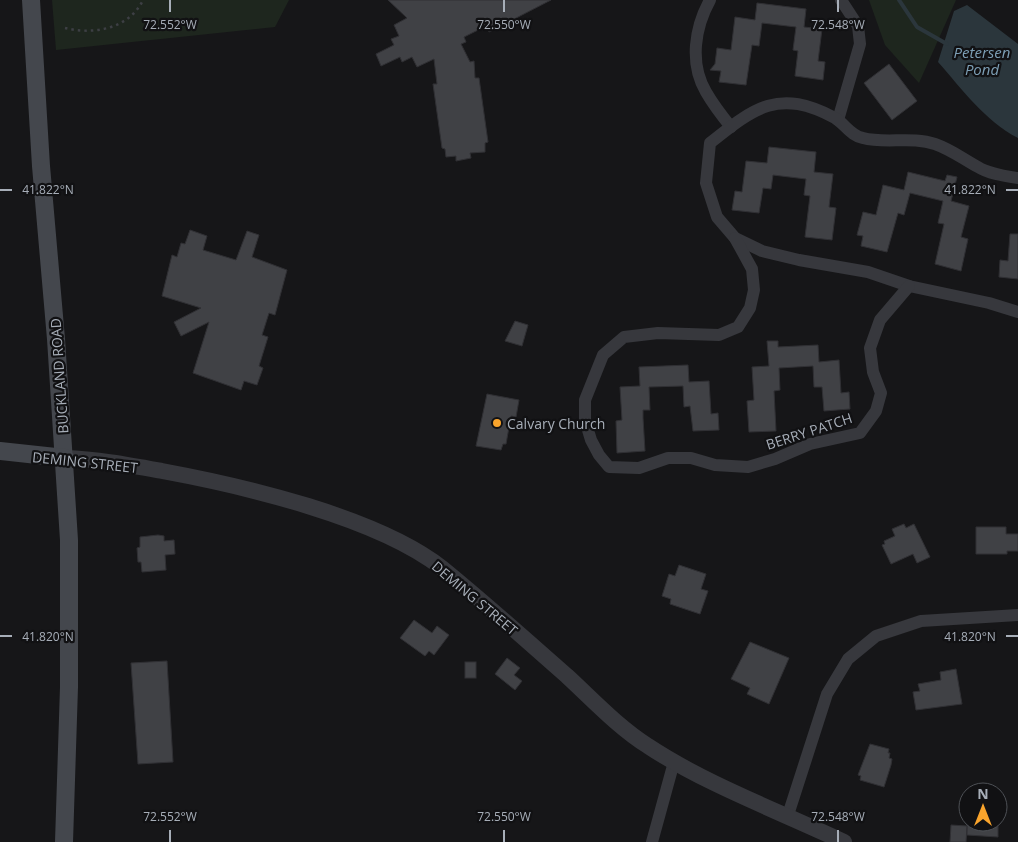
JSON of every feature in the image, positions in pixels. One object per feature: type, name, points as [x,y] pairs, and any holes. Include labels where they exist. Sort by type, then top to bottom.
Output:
[{"type":"main road","name":"BUCKLAND ROAD","points":[[31,0],[41,166],[64,458],[70,580],[64,842]]},
{"type":"main road","name":"DEMING STREET","points":[[0,451],[64,458]]},
{"type":"street","points":[[710,0],[701,17],[695,39],[698,68],[705,91],[731,127]]},
{"type":"street","points":[[838,120],[860,44],[858,26],[841,0]]},
{"type":"street","name":"BERRY PATCH","points":[[909,286],[880,320],[870,348],[873,372],[881,393],[876,411],[860,433],[810,444],[776,459],[748,467],[715,464],[691,458],[668,458],[639,468],[609,467],[599,455],[591,440],[585,420],[585,400],[603,355],[624,337],[658,333],[719,335],[738,327],[750,308],[754,290],[752,269],[735,238],[717,217],[706,183],[710,144],[731,127],[771,103],[794,103],[817,110],[838,120],[848,130],[861,138],[932,143],[961,155],[978,168],[1018,178]]},
{"type":"street","name":"BERRY PATCH","points":[[735,238],[762,251],[798,260],[868,272],[909,286],[989,302],[1018,312]]},
{"type":"street","name":"DEMING STREET","points":[[64,458],[97,460],[205,479],[286,500],[351,521],[400,542],[440,567],[539,652],[614,720],[647,746],[674,762],[844,842]]},
{"type":"street","points":[[788,815],[827,694],[848,659],[876,636],[921,621],[1018,615]]},
{"type":"street","points":[[652,842],[674,762]]},
{"type":"path","points":[[65,28],[89,32],[109,28],[128,18],[143,0]]},
{"type":"shaded area","points":[[52,0],[289,0],[275,27],[56,50]]},
{"type":"shaded area","points":[[869,0],[956,0],[919,83],[885,45]]},
{"type":"water","name":"Petersen Pond","points":[[967,5],[1018,44],[1018,138],[985,114],[938,62],[954,11]]},
{"type":"building","points":[[388,0],[551,0],[489,32],[486,26],[464,37],[466,42],[461,44],[470,62],[474,61],[475,78],[479,78],[488,142],[485,143],[485,152],[470,153],[471,158],[456,161],[456,156],[446,157],[445,149],[442,148],[433,84],[437,84],[434,59],[417,67],[412,57],[402,62],[400,57],[381,66],[376,54],[394,45],[391,39],[399,36],[394,25],[407,18]]},
{"type":"building","points":[[757,3],[806,9],[804,27],[822,29],[818,61],[825,62],[823,80],[795,76],[798,51],[793,50],[796,27],[762,23],[759,46],[752,45],[746,85],[719,82],[721,71],[710,70],[715,64],[717,48],[731,50],[735,17],[755,20]]},
{"type":"building","points":[[889,64],[917,101],[892,120],[864,83]]},
{"type":"building","points":[[769,147],[816,152],[814,172],[833,174],[829,207],[836,208],[832,240],[805,237],[810,196],[804,195],[806,179],[773,175],[771,189],[763,188],[759,213],[732,210],[735,191],[742,192],[746,161],[767,163]]},
{"type":"building","points":[[908,172],[945,181],[947,175],[957,177],[951,201],[969,206],[961,237],[968,239],[961,271],[935,264],[944,224],[938,223],[943,201],[910,193],[904,215],[898,213],[887,252],[861,246],[863,236],[857,235],[863,212],[876,215],[883,185],[904,190]]},
{"type":"building","points":[[190,230],[207,236],[203,250],[236,260],[247,231],[259,235],[252,257],[287,270],[275,315],[269,313],[262,335],[268,337],[259,366],[263,368],[257,385],[244,381],[241,390],[193,373],[209,322],[181,336],[174,322],[201,308],[162,296],[172,255],[177,257],[181,243],[185,244]]},
{"type":"building","points":[[1010,234],[1018,234],[1018,279],[999,277],[1000,260],[1008,261]]},
{"type":"building","points":[[515,321],[528,325],[522,346],[505,341]]},
{"type":"building","points":[[767,341],[778,341],[778,347],[818,345],[819,362],[839,360],[841,393],[849,392],[850,409],[824,411],[822,387],[814,387],[813,366],[779,368],[780,390],[774,391],[776,431],[749,432],[747,401],[754,400],[752,367],[769,366]]},
{"type":"building","points":[[688,365],[689,382],[709,381],[711,414],[718,413],[719,430],[693,431],[690,406],[684,407],[683,386],[649,387],[650,410],[643,410],[645,451],[617,453],[616,421],[622,420],[620,387],[640,386],[639,367]]},
{"type":"building","name":"Calvary Church","points":[[487,394],[519,400],[516,417],[511,416],[506,444],[503,444],[501,450],[476,446]]},
{"type":"building","points":[[904,524],[906,528],[914,524],[930,557],[917,563],[913,554],[891,564],[882,545],[885,544],[884,541],[895,536],[892,529]]},
{"type":"building","points":[[976,527],[1006,527],[1006,534],[1018,534],[1018,551],[1007,551],[1007,554],[976,554]]},
{"type":"building","points":[[164,536],[164,541],[174,540],[175,554],[165,555],[166,570],[142,572],[141,562],[138,562],[137,548],[140,547],[140,537]]},
{"type":"building","points":[[679,565],[706,574],[701,589],[708,591],[700,614],[670,604],[671,599],[662,596],[669,574],[675,576]]},
{"type":"building","points":[[414,620],[432,633],[437,626],[449,635],[434,655],[429,651],[425,656],[400,638]]},
{"type":"building","points":[[750,642],[789,658],[769,704],[747,694],[750,688],[731,679]]},
{"type":"building","points":[[507,658],[520,668],[514,675],[522,681],[515,690],[495,674]]},
{"type":"building","points":[[167,661],[173,762],[138,764],[131,663]]},
{"type":"building","points":[[465,662],[476,662],[476,678],[465,678]]},
{"type":"building","points":[[956,669],[962,704],[916,710],[913,692],[920,691],[918,684],[941,680],[940,672]]},
{"type":"building","points":[[870,744],[889,749],[889,758],[892,759],[884,787],[860,780],[861,776],[858,775]]},
{"type":"building","points":[[951,825],[958,825],[958,832],[967,832],[966,842],[950,842]]},
{"type":"building","points":[[967,832],[998,832],[998,837],[967,835]]},
{"type":"waterway","points":[[899,0],[917,27],[947,44]]},
{"type":"place","name":"Calvary Church","points":[[497,423]]}]
